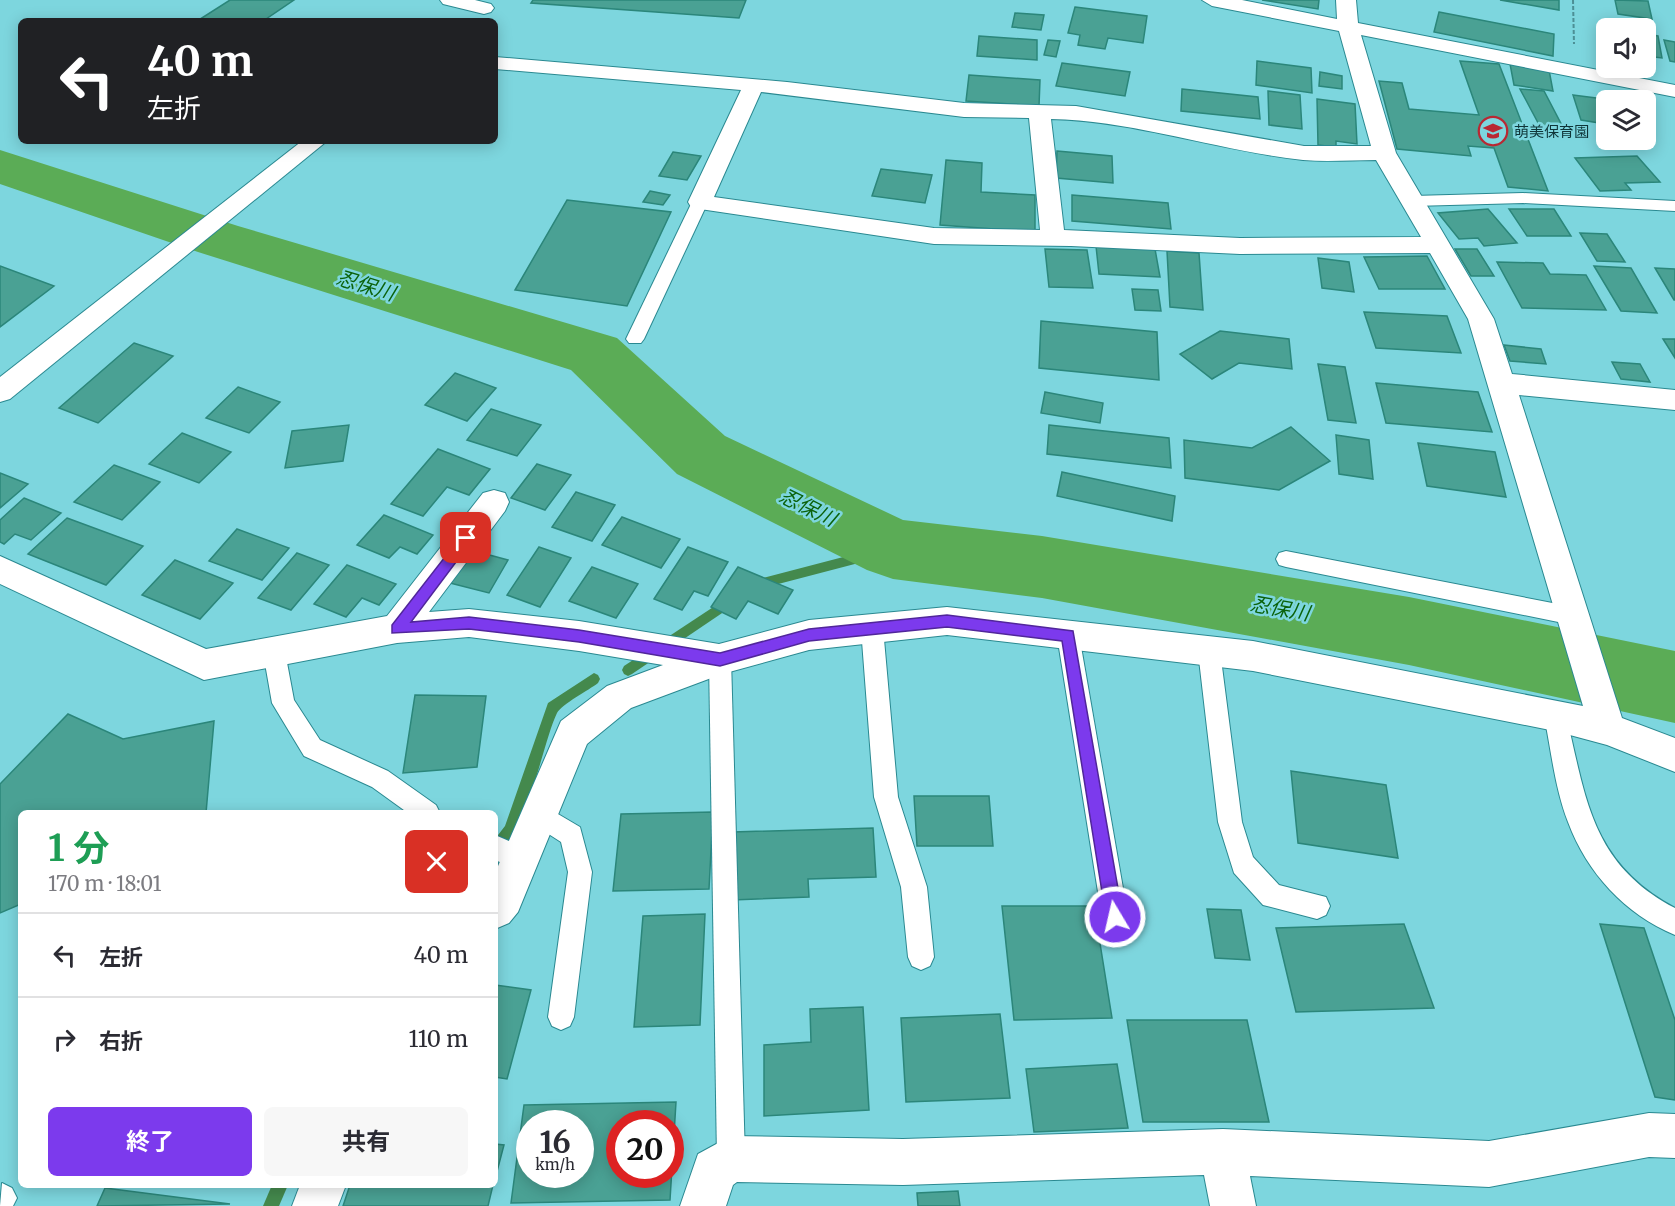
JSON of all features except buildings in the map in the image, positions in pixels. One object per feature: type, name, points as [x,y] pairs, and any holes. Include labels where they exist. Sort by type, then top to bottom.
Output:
[{"type":"street","points":[[450,0],[489,4]]},
{"type":"street","points":[[1212,0],[1347,13],[1574,69],[1675,91]]},
{"type":"street","points":[[472,18],[489,4]]},
{"type":"street","points":[[1347,13],[1384,153],[1481,319],[1608,728]]},
{"type":"street","points":[[498,63],[754,85],[992,113],[1076,112],[1304,153],[1384,153]]},
{"type":"street","points":[[754,85],[700,202],[934,236],[1053,238],[1240,246],[1438,245]]},
{"type":"street","points":[[1039,112],[1053,238]]},
{"type":"street","points":[[0,392],[160,262],[312,144]]},
{"type":"street","points":[[1502,383],[1675,400]]},
{"type":"street","points":[[397,629],[494,502]]},
{"type":"street","points":[[0,569],[204,665],[397,629],[469,623],[579,636],[720,659]]},
{"type":"street","points":[[498,905],[504,898],[508,853],[541,816],[574,733],[619,697],[720,659],[809,635],[947,621],[1253,656],[1555,715],[1608,728],[1675,755]]},
{"type":"street","points":[[703,1206],[714,1170],[731,1159],[903,1162],[1223,1152],[1489,1164],[1650,1135],[1675,1136]]},
{"type":"street","points":[[1223,1152],[1233,1206]]},
{"type":"street","points":[[315,1206],[322,1188]]},
{"type":"lane","points":[[1413,201],[1523,198],[1675,206]]},
{"type":"lane","points":[[634,339],[700,202]]},
{"type":"lane","points":[[1286,559],[1575,623]]},
{"type":"lane","points":[[872,628],[886,797],[914,887],[921,957]]},
{"type":"lane","points":[[1068,635],[1115,917]]},
{"type":"lane","points":[[1209,651],[1230,822],[1243,864],[1272,896],[1317,906]]},
{"type":"lane","points":[[274,652],[283,703],[312,748],[380,779],[424,810]]},
{"type":"lane","points":[[720,659],[731,1159]]},
{"type":"lane","points":[[1555,715],[1579,820],[1605,867],[1642,905],[1675,922]]},
{"type":"lane","points":[[541,816],[571,835],[580,872],[561,1017]]},
{"type":"path","points":[[1573,0],[1574,69]]},
{"type":"waterway","name":"忍保川","points":[[0,166],[218,239],[594,354],[701,455],[893,549],[1042,567],[1409,631],[1675,687]]},
{"type":"waterway","points":[[755,585],[893,549]]},
{"type":"waterway","points":[[628,670],[730,601]]},
{"type":"waterway","points":[[498,846],[511,830],[553,707],[594,679]]},
{"type":"waterway","points":[[271,1206],[279,1188]]},
{"type":"place","name":"萌美保育園","points":[[1493,131]]},
{"type":"route","points":[[466,538],[397,629],[469,623],[579,636],[720,659],[809,635],[947,621],[1068,635],[1115,917]]}]
